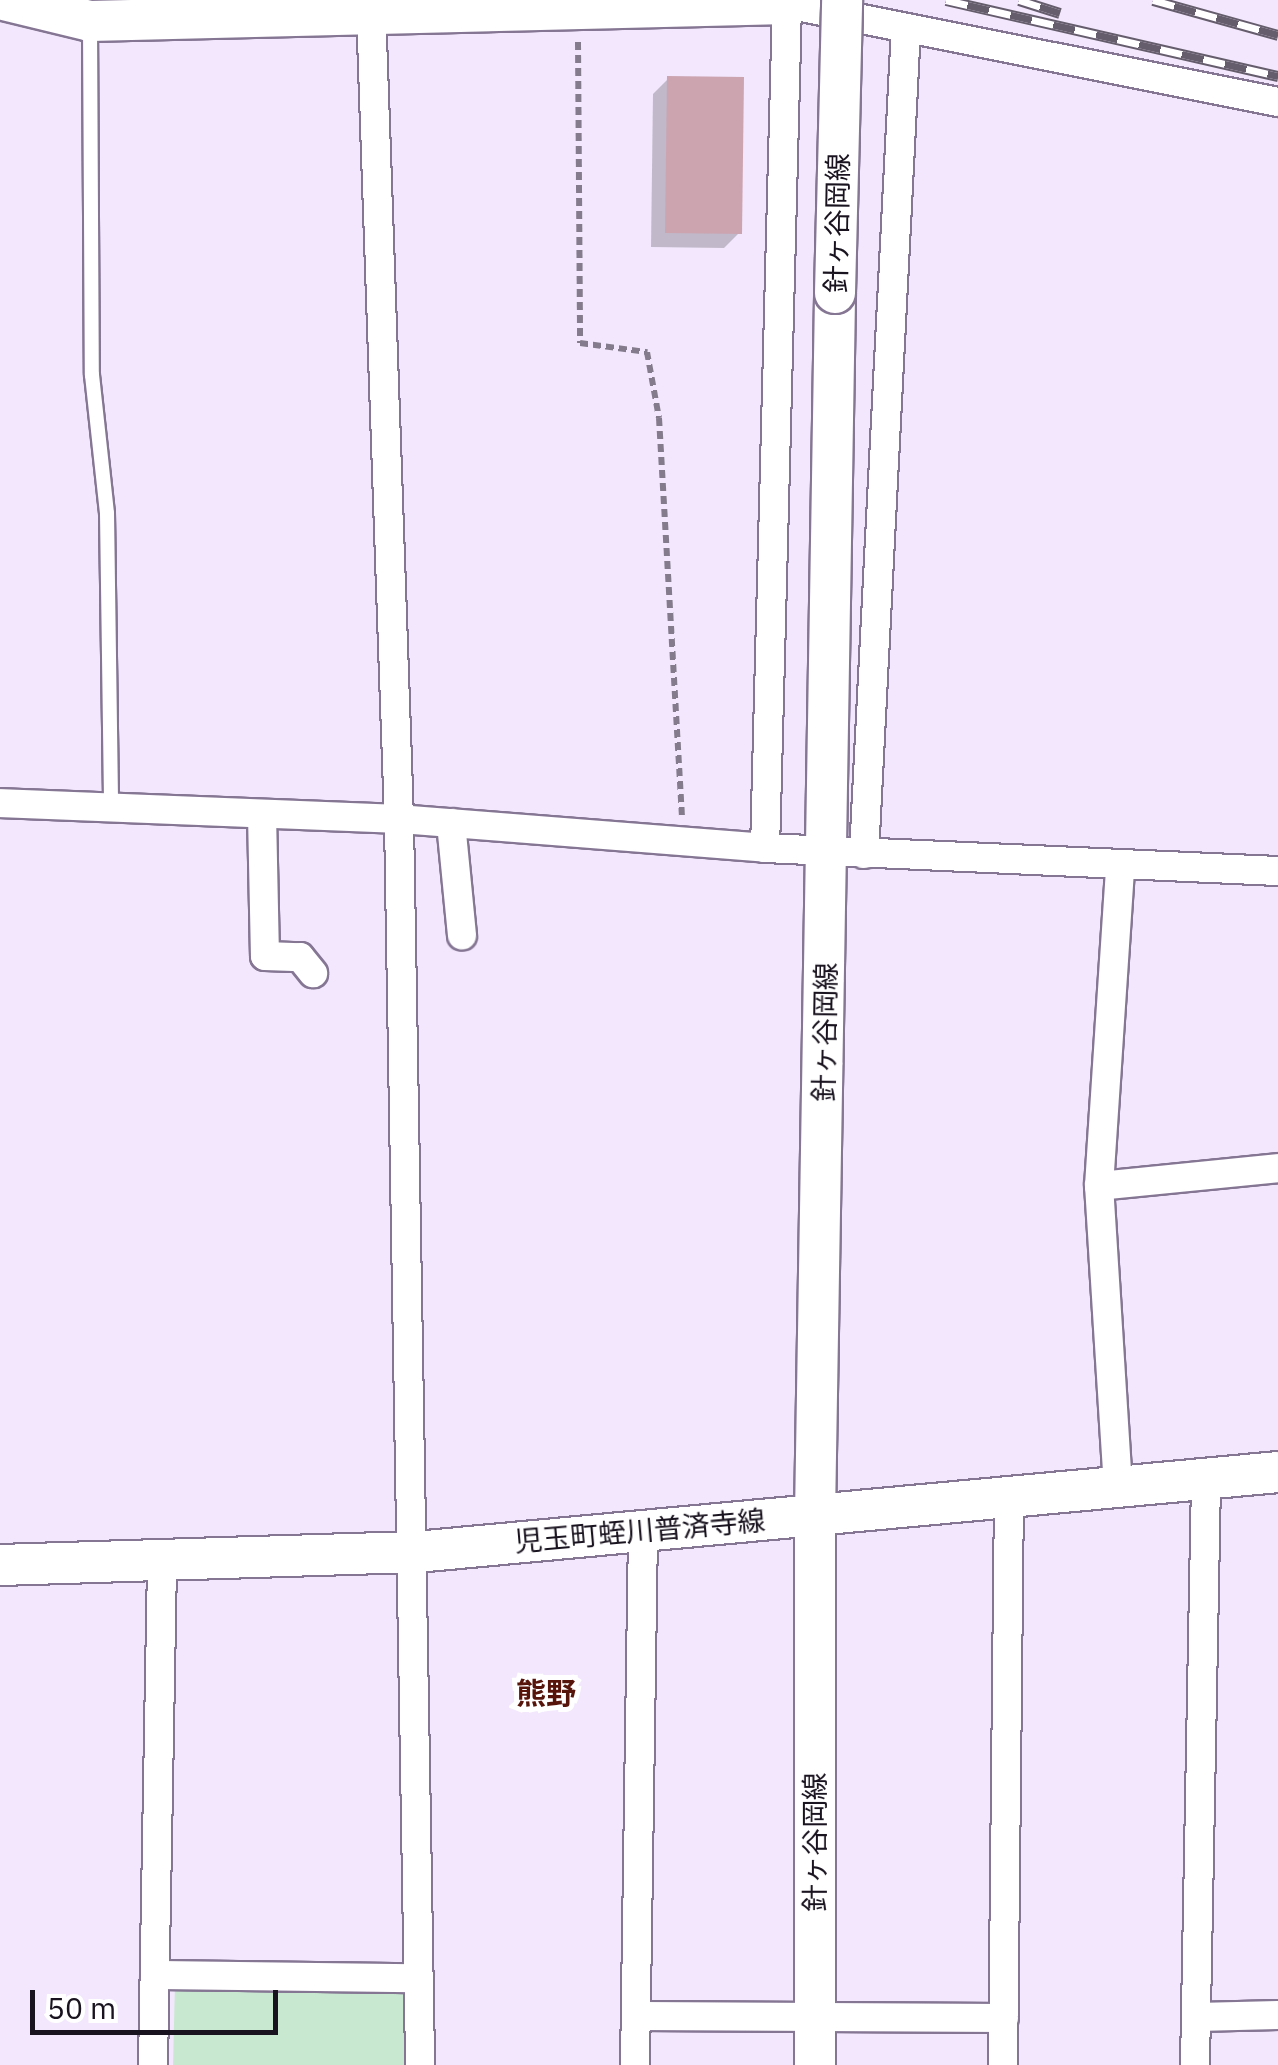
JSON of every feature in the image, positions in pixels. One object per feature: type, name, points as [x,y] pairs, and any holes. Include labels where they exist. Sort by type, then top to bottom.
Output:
[{"type":"main road","points":[[4,0],[90,21],[371,10],[787,4]]},
{"type":"main road","name":"針ヶ谷岡線","points":[[815,2065],[816,1516],[846,852],[834,293],[842,0]]},
{"type":"main road","name":"児玉町蛭川普済寺線","points":[[0,1565],[162,1564],[416,1552],[1278,1472]]},
{"type":"street","points":[[765,848],[787,4],[1278,102]]},
{"type":"street","points":[[371,10],[399,819],[416,1552],[420,2065]]},
{"type":"street","points":[[846,852],[906,28]]},
{"type":"street","points":[[0,803],[399,819],[765,848],[1120,867],[1278,871]]},
{"type":"street","points":[[262,814],[265,956],[300,956],[313,973]]},
{"type":"street","points":[[452,823],[462,934]]},
{"type":"street","points":[[1118,1487],[1099,1186],[1120,867]]},
{"type":"street","points":[[1099,1186],[1278,1168]]},
{"type":"street","points":[[1196,2065],[1206,1481]]},
{"type":"street","points":[[1004,2065],[1008,1495]]},
{"type":"street","points":[[635,2065],[640,2016],[643,1529]]},
{"type":"street","points":[[153,2065],[162,1564]]},
{"type":"street","points":[[154,1975],[419,1978]]},
{"type":"street","points":[[1197,2018],[1278,2015]]},
{"type":"street","points":[[640,2016],[815,2020],[1004,2018]]},
{"type":"lane","points":[[90,21],[92,375],[106,512],[112,808]]},
{"type":"path","points":[[578,7],[580,343],[647,352],[662,456],[682,841]]},
{"type":"green space","points":[[175,1984],[404,1991],[404,2065],[173,2065]]},
{"type":"building","points":[[667,76],[744,77],[742,234],[665,233]]},
{"type":"railway","points":[[946,0],[1278,76]]},
{"type":"railway","points":[[1019,0],[1060,13]]},
{"type":"railway","points":[[1153,0],[1278,35]]},
{"type":"district","name":"熊野","points":[[546,1693]]}]
